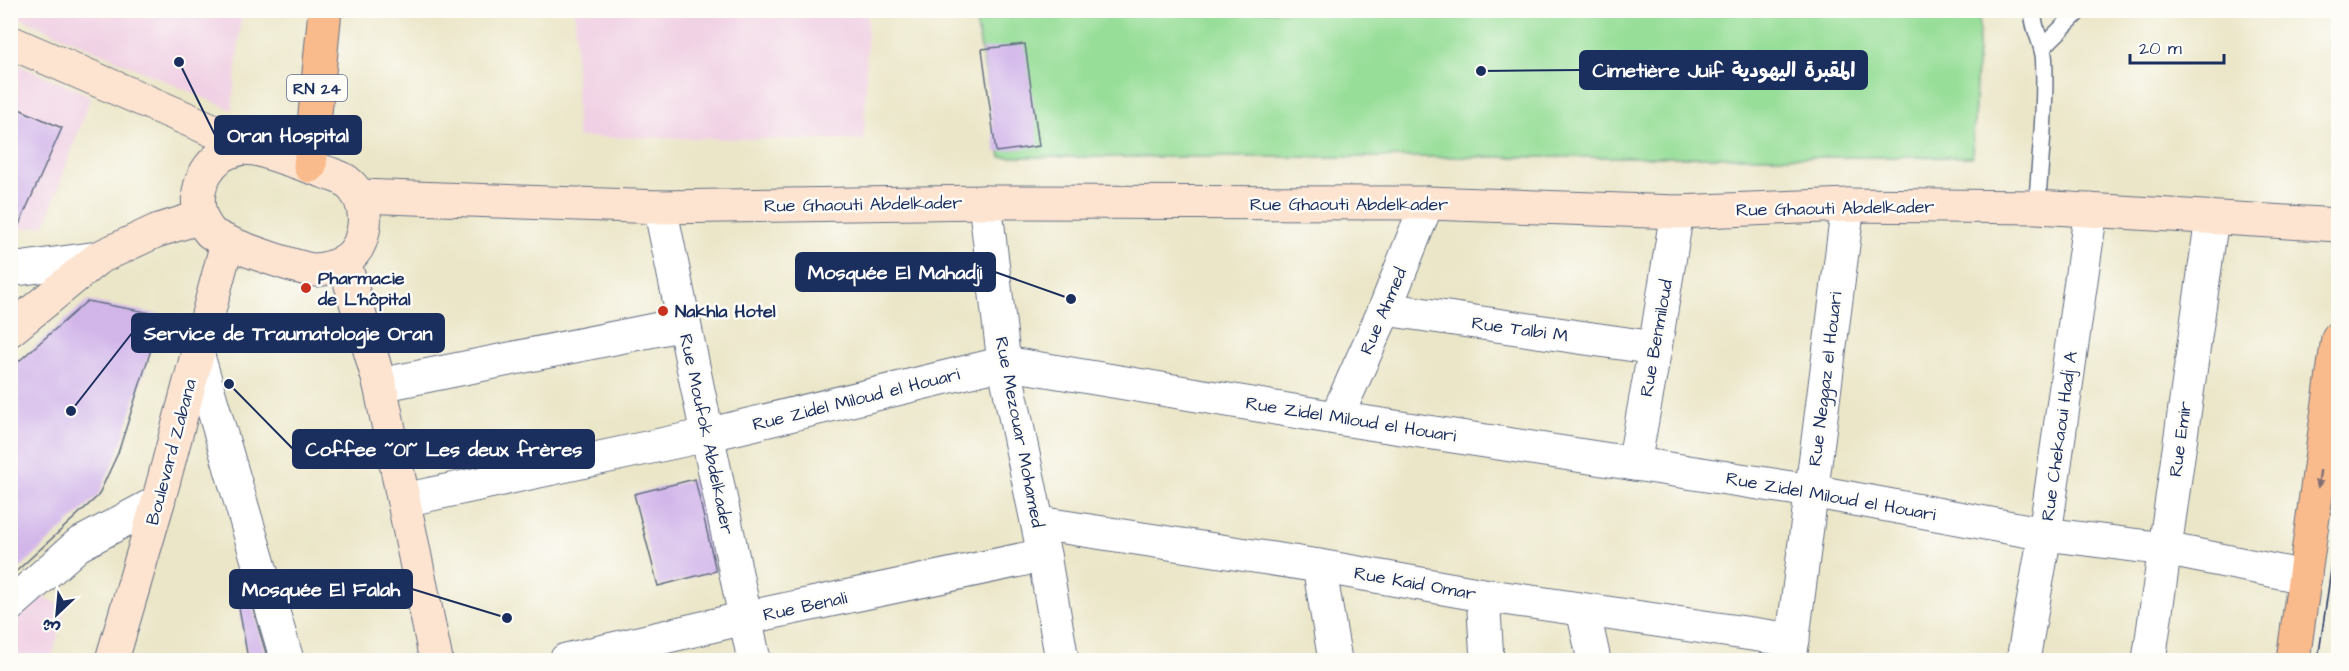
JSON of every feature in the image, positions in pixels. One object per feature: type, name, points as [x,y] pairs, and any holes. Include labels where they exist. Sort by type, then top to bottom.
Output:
[{"type":"main road","name":"RN 24","points":[[310,166],[325,10]]},
{"type":"main road","points":[[10,42],[256,149],[345,180],[359,196],[365,212],[365,229],[358,247],[344,261],[329,269],[310,270],[227,243],[211,234],[201,217],[198,199],[201,180],[211,165],[223,154],[242,148],[256,149]]},
{"type":"main road","name":"Rue Ghaouti Abdelkader","points":[[359,196],[660,207],[985,202],[1427,203],[1677,212],[1848,206],[2037,207],[2338,225]]},
{"type":"main road","points":[[10,330],[98,258],[156,231],[201,217]]},
{"type":"main road","name":"Boulevard Zabana","points":[[112,660],[158,502],[227,243]]},
{"type":"main road","points":[[344,261],[380,385],[436,660]]},
{"type":"main road","points":[[2293,660],[2338,338]]},
{"type":"street","name":"Rue Mezouar Mohamed","points":[[985,202],[1004,363],[1038,523],[1062,660]]},
{"type":"street","name":"Rue Ahmed","points":[[1336,417],[1384,309],[1427,203]]},
{"type":"street","name":"Rue Neggaz el Houari","points":[[1792,650],[1848,206]]},
{"type":"street","name":"Rue Moufok Abdelkader","points":[[660,207],[754,660]]},
{"type":"street","name":"Rue Chekaoui Hadj A","points":[[2023,660],[2045,534],[2091,210]]},
{"type":"street","name":"Rue Benmiloud","points":[[1634,464],[1677,212]]},
{"type":"street","name":"Rue Emir","points":[[2149,660],[2212,218]]},
{"type":"street","points":[[10,270],[98,258]]},
{"type":"street","name":"Rue Talbi M","points":[[1384,309],[1655,348]]},
{"type":"street","points":[[380,385],[684,324]]},
{"type":"street","points":[[198,356],[287,660]]},
{"type":"street","name":"Rue Zidel Miloud el Houari","points":[[404,500],[707,435],[1004,363],[1811,491],[2045,534],[2165,549],[2305,577]]},
{"type":"street","points":[[10,605],[78,545],[158,502]]},
{"type":"street","name":"Rue Kaid Omar","points":[[1038,523],[1583,609],[1792,650]]},
{"type":"street","name":"Rue Benali","points":[[566,660],[745,618],[1044,555]]},
{"type":"street","points":[[1319,566],[1335,660]]},
{"type":"street","points":[[1483,595],[1487,660]]},
{"type":"street","points":[[1583,609],[1594,660]]},
{"type":"lane","points":[[2033,10],[2032,20],[2043,47],[2045,86],[2037,207]]},
{"type":"lane","points":[[2043,47],[2080,10]]},
{"type":"shaded area","points":[[11,10],[242,11],[232,110],[11,14]]},
{"type":"shaded area","points":[[575,11],[868,11],[864,140],[577,137]]},
{"type":"shaded area","points":[[11,62],[91,96],[45,225],[11,231]]},
{"type":"shaded area","points":[[41,596],[66,607],[51,660],[11,660],[11,623]]},
{"type":"green space","points":[[974,11],[1980,11],[1972,157],[1001,157]]},
{"type":"building","points":[[1025,44],[1039,146],[996,152],[982,49]]},
{"type":"building","points":[[10,105],[62,128],[10,245]]},
{"type":"building","points":[[87,301],[162,315],[118,453],[98,496],[10,577],[10,369]]},
{"type":"building","points":[[695,479],[716,571],[658,586],[634,494]]},
{"type":"building","points":[[250,599],[268,660],[248,660],[238,601]]},
{"type":"tram line","points":[[2318,660],[2338,522]]},
{"type":"tram line","points":[[2334,660],[2338,630]]},
{"type":"place","name":"Oran Hospital","points":[[179,62]]},
{"type":"place","name":"Cimetière Juif المقبرة اليهودية","points":[[1481,71]]},
{"type":"place","name":"Pharmacie de L'hôpital","points":[[306,288]]},
{"type":"place","name":"Mosquée El Mahadji","points":[[1071,299]]},
{"type":"place","name":"Nakhla Hotel","points":[[663,311]]},
{"type":"place","name":"Coffee ~01~ Les deux frères","points":[[229,384]]},
{"type":"place","name":"Service de Traumatologie Oran","points":[[71,411]]},
{"type":"place","name":"Mosquée El Falah","points":[[507,618]]}]
